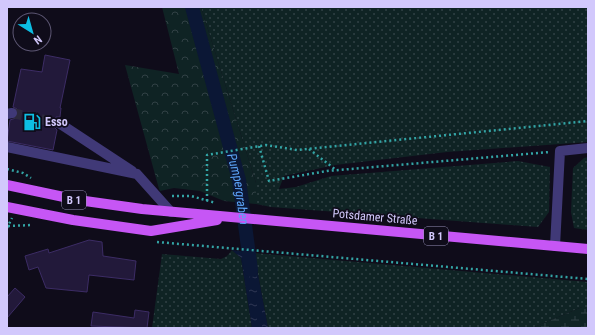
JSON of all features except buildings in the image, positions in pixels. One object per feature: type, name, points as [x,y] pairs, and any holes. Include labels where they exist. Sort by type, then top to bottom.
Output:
[{"type":"main road","name":"Potsdamer Straße","points":[[7,185],[78,200],[172,212],[588,249]]},
{"type":"main road","name":"Potsdamer Straße","points":[[7,207],[73,220],[151,231],[232,218]]},
{"type":"street","points":[[59,122],[136,174],[172,212]]},
{"type":"street","points":[[7,147],[136,174]]},
{"type":"street","points":[[555,246],[560,151],[588,148]]},
{"type":"path","points":[[156,195],[191,196],[207,201],[207,156],[259,146],[266,145],[297,150],[588,121]]},
{"type":"path","points":[[259,146],[269,181],[336,170],[560,151]]},
{"type":"path","points":[[309,149],[336,170]]},
{"type":"path","points":[[7,169],[23,173],[30,178]]},
{"type":"path","points":[[7,227],[33,225]]},
{"type":"path","points":[[230,250],[588,279]]},
{"type":"green space","points":[[162,7],[201,7],[256,183],[256,204],[224,201],[200,191],[174,188],[160,191],[159,189],[125,65],[179,74]]},
{"type":"green space","points":[[201,7],[588,7],[588,142],[447,152],[335,165],[284,176],[279,189],[296,187],[331,176],[518,161],[550,167],[549,212],[538,227],[271,207],[256,204],[256,183]]},
{"type":"green space","points":[[588,157],[588,230],[574,228],[571,212],[573,168],[584,158]]},
{"type":"green space","points":[[232,250],[241,258],[252,328],[152,328],[162,254],[221,259],[227,256]]},
{"type":"green space","points":[[254,253],[588,282],[588,307],[582,307],[532,328],[268,328]]},
{"type":"green space","points":[[582,307],[588,307],[588,328],[532,328]]},
{"type":"water","points":[[232,250],[254,253],[268,328],[252,328],[241,258]]},
{"type":"waterway","name":"Pumpergraben","points":[[192,7],[239,180],[251,270]]},
{"type":"tunnel","points":[[12,113],[59,123]]},
{"type":"place","name":"Esso","points":[[32,122]]}]
